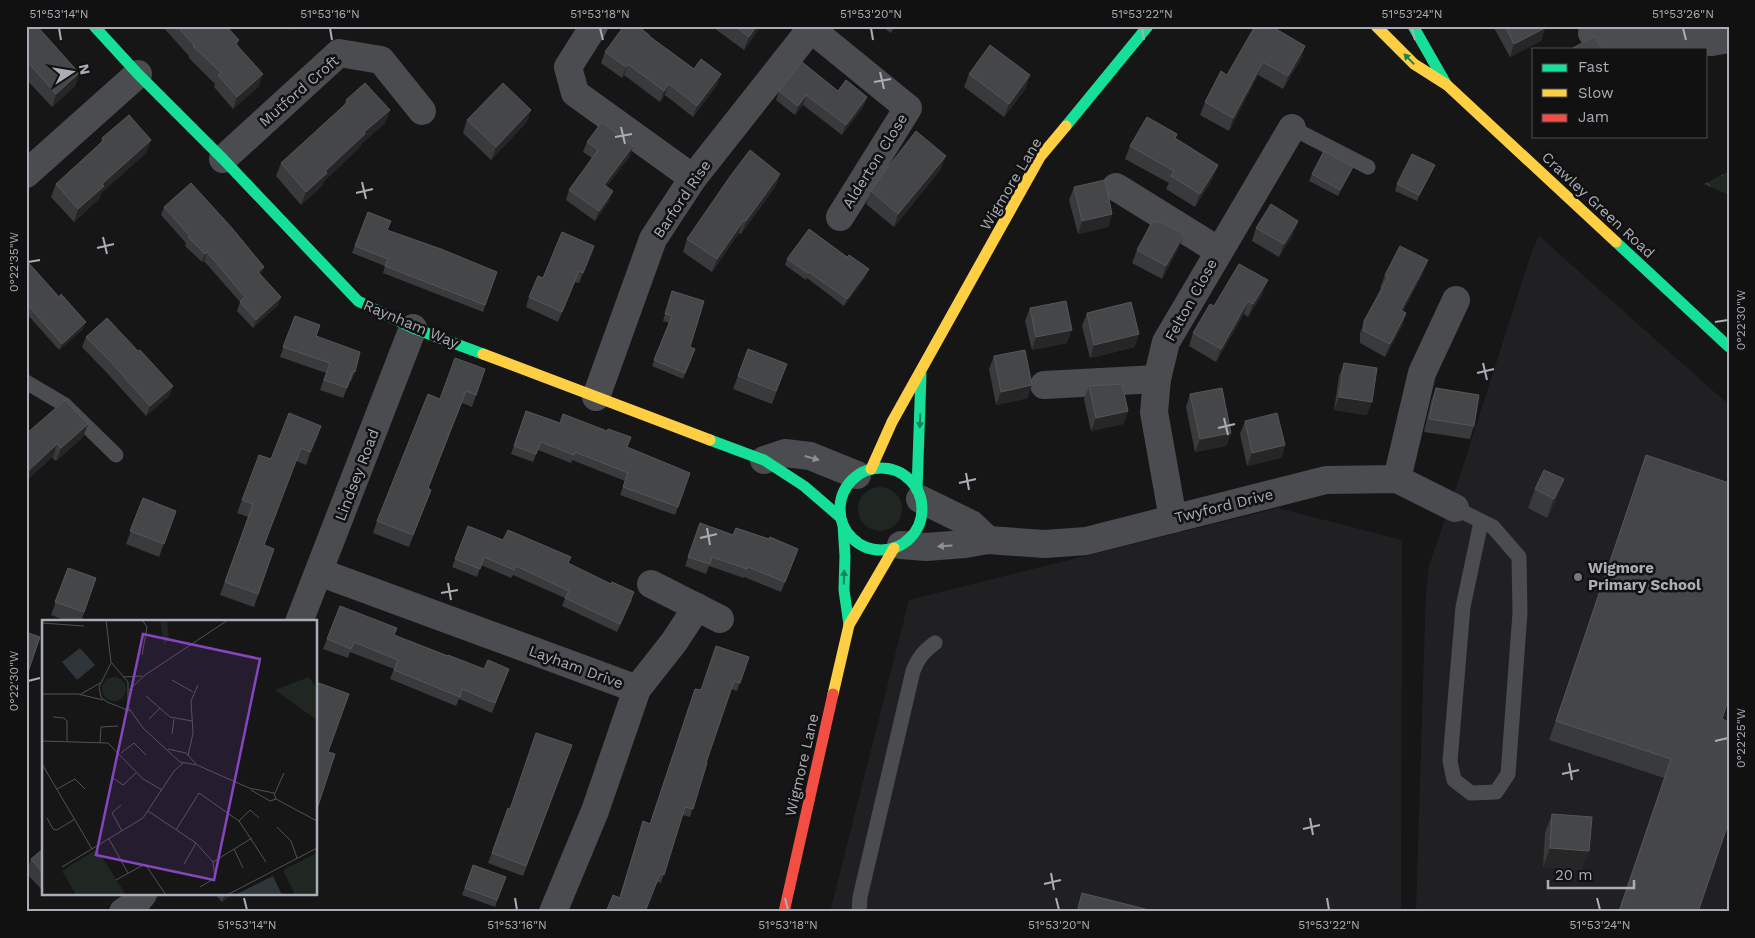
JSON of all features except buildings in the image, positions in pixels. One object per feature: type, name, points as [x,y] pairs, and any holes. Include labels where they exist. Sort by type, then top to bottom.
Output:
[{"type":"street","name":"Raynham Way","points":[[94,26],[138,74],[224,158],[358,301],[414,328],[764,460],[804,486],[842,521]]},
{"type":"street","points":[[594,26],[568,68],[575,93],[693,178]]},
{"type":"street","name":"Wigmore Lane","points":[[849,625],[844,590],[845,556],[840,505],[842,494],[848,484],[864,472],[1040,157],[1148,26]]},
{"type":"street","name":"Crawley Green Road","points":[[1376,26],[1414,64],[1447,85],[1729,347]]},
{"type":"street","name":"Crawley Green Road","points":[[1413,26],[1447,85]]},
{"type":"street","name":"Barford Rise","points":[[596,397],[653,239],[693,178],[812,28]]},
{"type":"street","name":"Alderton Close","points":[[812,28],[908,108],[840,217]]},
{"type":"street","points":[[1592,33],[1712,42],[1729,39]]},
{"type":"street","name":"Mutford Croft","points":[[224,158],[340,53],[381,60],[422,111]]},
{"type":"street","points":[[26,174],[138,74]]},
{"type":"street","name":"Felton Close","points":[[1173,519],[1154,412],[1157,379],[1166,342],[1292,128]]},
{"type":"street","name":"Felton Close","points":[[1116,187],[1219,251]]},
{"type":"street","points":[[1397,479],[1422,373],[1456,300]]},
{"type":"street","name":"Lindsey Road","points":[[300,620],[414,328]]},
{"type":"street","name":"Wigmore Lane","points":[[784,912],[849,625],[871,585],[897,546],[911,536],[918,525],[921,512],[919,494],[921,372]]},
{"type":"street","points":[[1044,385],[1157,379]]},
{"type":"street","points":[[764,460],[784,453],[810,456],[864,472],[889,469],[905,476],[919,494],[971,524],[988,540]]},
{"type":"street","name":"Twyford Drive","points":[[897,546],[926,547],[988,540],[1044,544],[1086,541],[1326,480],[1397,479],[1455,508]]},
{"type":"street","points":[[842,521],[856,542],[864,546],[884,550],[897,546]]},
{"type":"street","name":"Layham Drive","points":[[319,572],[637,689],[595,811],[553,912]]},
{"type":"street","points":[[637,689],[674,642],[709,613],[651,584]]},
{"type":"lane","points":[[1292,128],[1368,167]]},
{"type":"lane","points":[[26,382],[65,405],[116,454]]},
{"type":"lane","points":[[1455,508],[1493,527],[1519,557],[1520,613],[1508,774],[1496,792],[1471,793],[1454,780],[1450,761],[1463,607],[1481,522]]},
{"type":"lane","points":[[859,912],[860,897],[909,686],[917,660],[924,651],[936,643]]},
{"type":"shaded area","name":"Wigmore Primary School","points":[[1539,236],[1729,405],[1729,912],[1416,912],[1426,590],[1429,565],[1458,482],[1532,251]]},
{"type":"shaded area","points":[[1278,508],[1402,540],[1401,912],[830,912],[909,600]]},
{"type":"green space","points":[[1729,171],[1729,195],[1704,184]]},
{"type":"green space","points":[[880,487],[892,491],[898,497],[902,509],[898,521],[892,527],[880,531],[868,527],[862,521],[858,509],[862,497],[868,491]]},
{"type":"traffic: fast","points":[[94,26],[138,74],[223,159],[358,301],[413,328],[483,354]]},
{"type":"traffic: fast","points":[[1066,126],[1148,26]]},
{"type":"traffic: fast","points":[[1413,26],[1445,82]]},
{"type":"traffic: fast","points":[[1616,242],[1729,347]]},
{"type":"traffic: fast","points":[[917,490],[921,374]]},
{"type":"traffic: fast","points":[[710,440],[764,460],[804,486],[840,517]]},
{"type":"traffic: fast","points":[[881,468],[897,471],[910,480],[919,493],[922,509],[919,525],[910,538],[897,547],[881,550],[865,547],[852,538],[843,525],[840,509],[843,493],[852,480],[865,471],[881,468]]},
{"type":"traffic: fast","points":[[843,525],[845,556],[844,590],[849,625]]},
{"type":"traffic: slow","points":[[1376,26],[1414,64],[1447,85],[1616,242]]},
{"type":"traffic: slow","points":[[871,469],[892,422],[1040,157],[1066,126]]},
{"type":"traffic: slow","points":[[483,354],[710,440]]},
{"type":"traffic: slow","points":[[833,694],[849,625],[894,548]]},
{"type":"traffic: jam","points":[[784,912],[833,694]]},
{"type":"place","name":"Wigmore Primary School","points":[[1578,577]]}]
